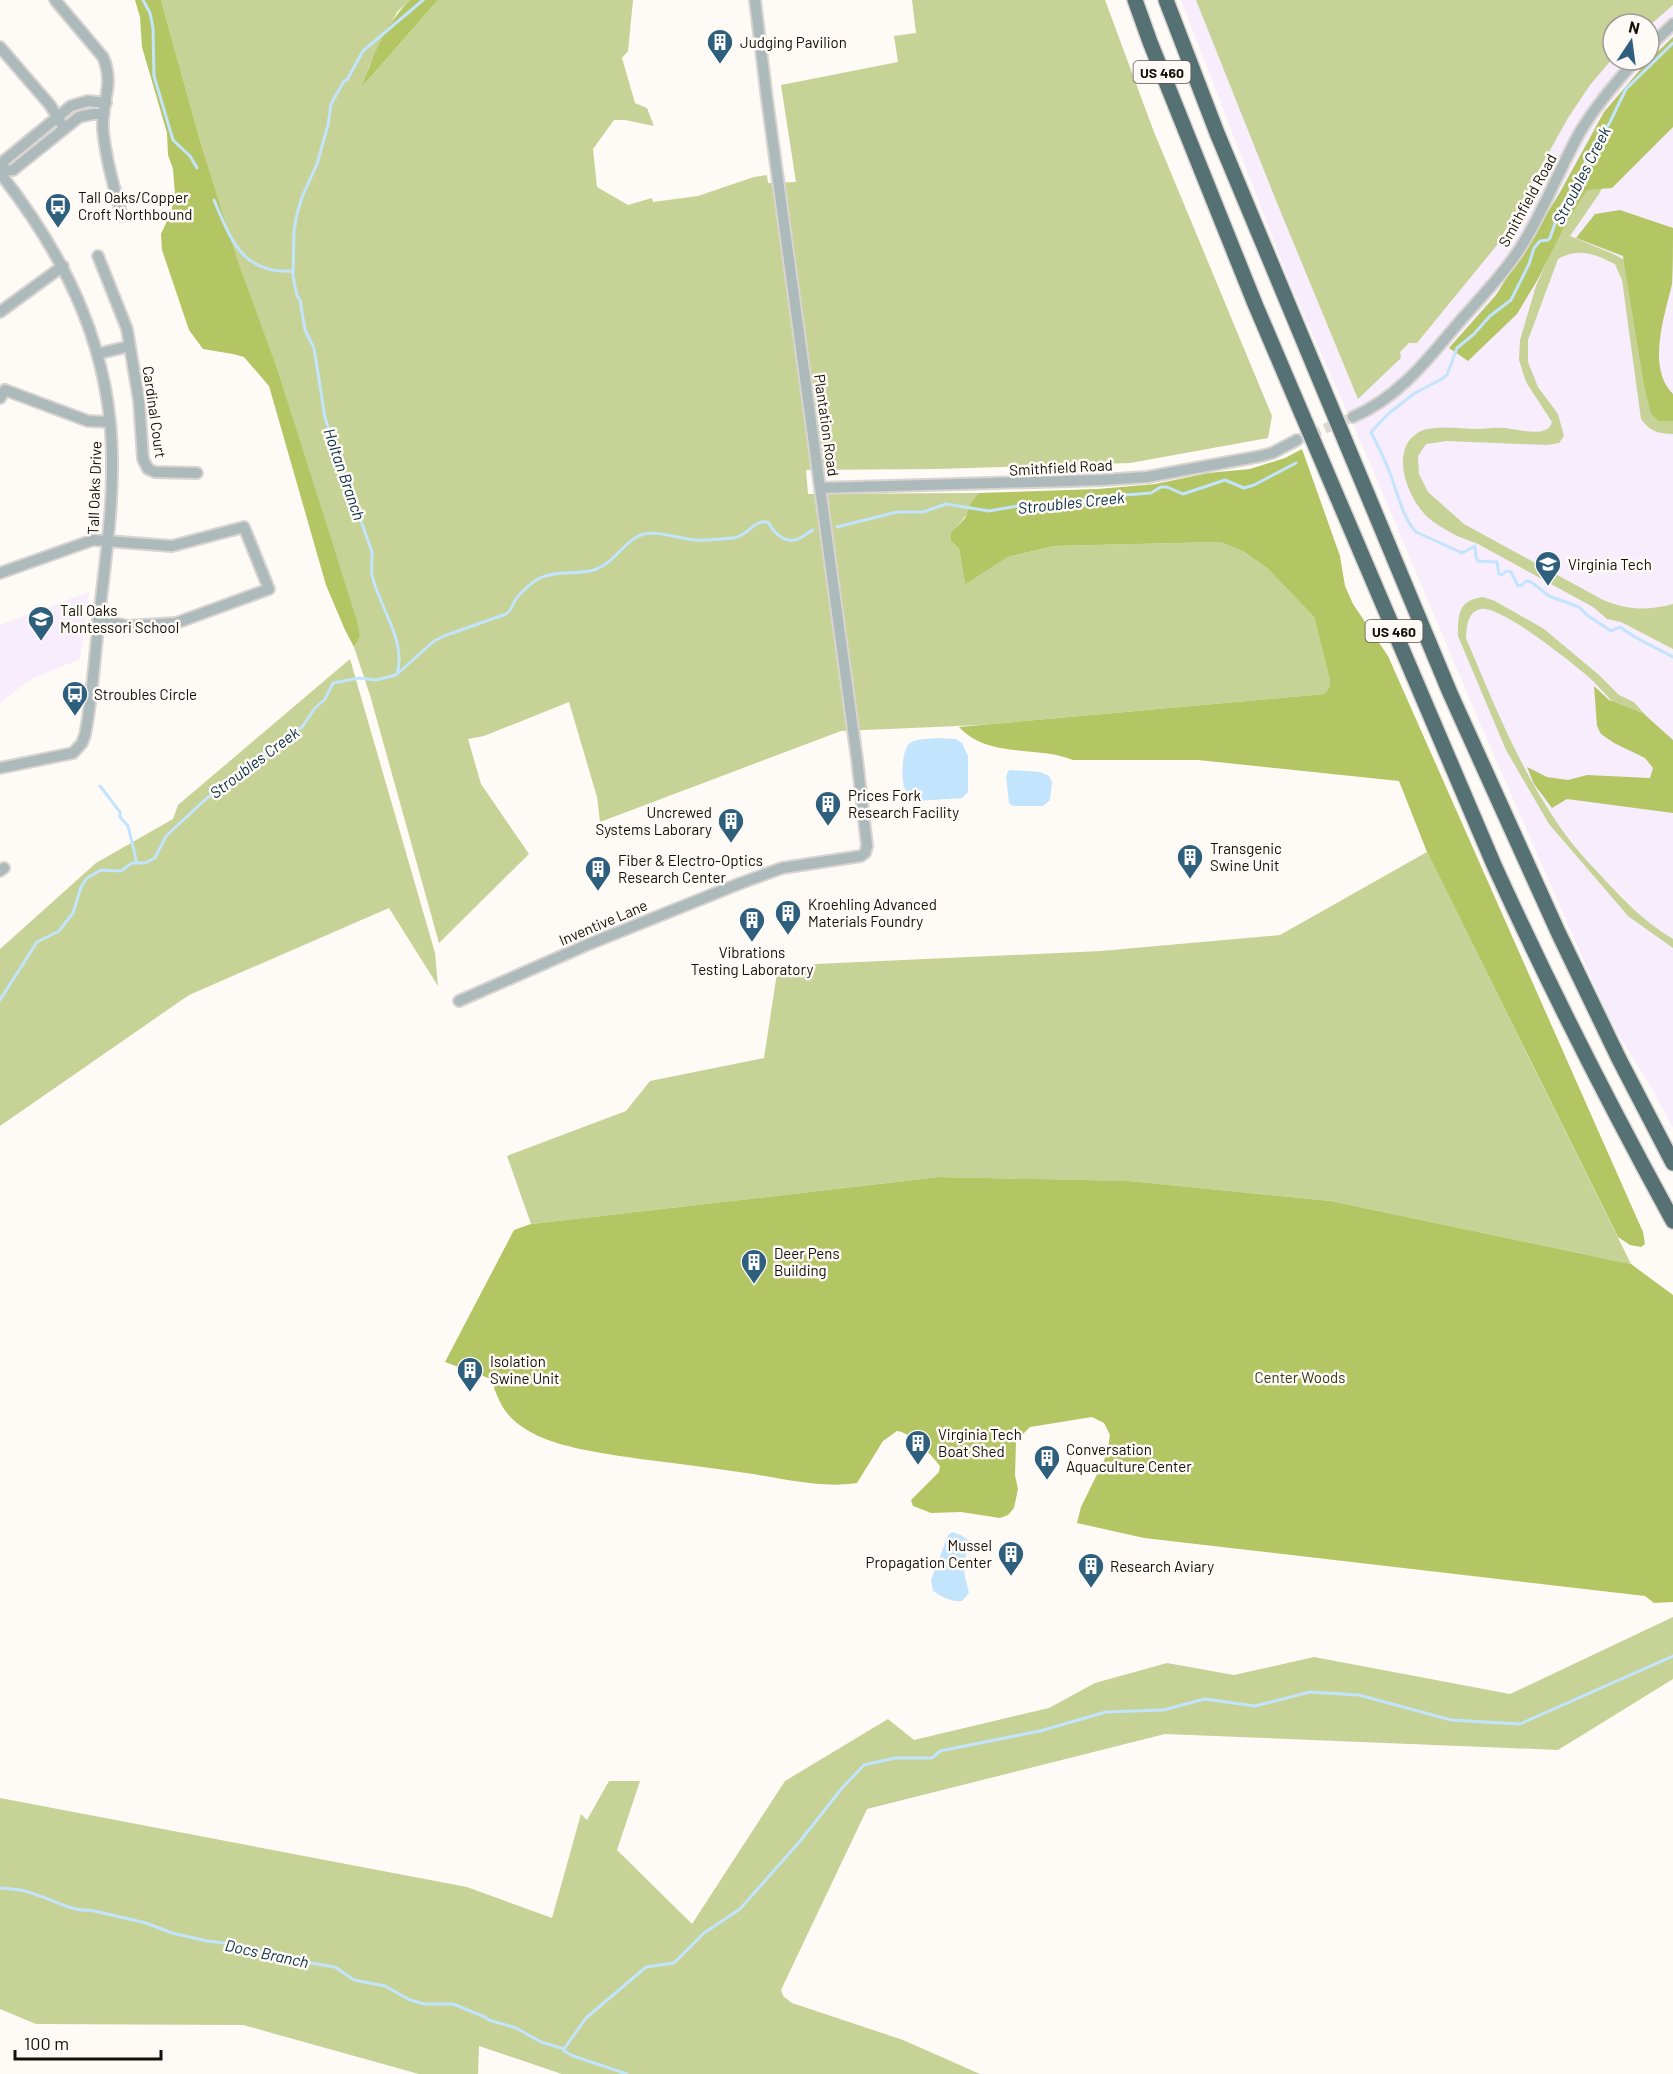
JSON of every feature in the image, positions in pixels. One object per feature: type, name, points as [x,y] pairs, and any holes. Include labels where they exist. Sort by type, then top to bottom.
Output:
[{"type":"highway","name":"US 460","points":[[1135,0],[1255,304],[1494,865],[1593,1072],[1673,1221]]},
{"type":"highway","name":"US 460","points":[[1166,0],[1217,133],[1450,693],[1558,932],[1619,1059],[1673,1163]]},
{"type":"street","points":[[55,0],[103,57],[109,76],[103,127],[108,165],[122,216]]},
{"type":"street","name":"Plantation Road","points":[[755,0],[867,834],[865,853]]},
{"type":"street","points":[[1661,35],[1673,24]]},
{"type":"street","points":[[0,47],[65,128]]},
{"type":"street","name":"Smithfield Road","points":[[1353,417],[1392,395],[1416,372],[1515,255],[1588,120],[1610,88],[1625,72]]},
{"type":"street","points":[[88,101],[105,109],[79,117],[13,170],[0,171],[5,160],[57,117],[77,104],[88,101]]},
{"type":"street","name":"Tall Oaks Drive","points":[[0,171],[63,266],[83,310],[97,354],[105,391],[110,422],[112,469],[107,540],[85,735],[79,748],[73,753],[0,768]]},
{"type":"street","name":"Cardinal Court","points":[[98,256],[127,329],[139,401],[143,459],[146,466],[154,472],[196,473]]},
{"type":"street","points":[[0,312],[63,266]]},
{"type":"street","points":[[97,354],[130,346]]},
{"type":"street","points":[[0,398],[5,390],[88,421],[110,422]]},
{"type":"street","name":"Smithfield Road","points":[[821,488],[983,485],[1147,477],[1261,456],[1297,440]]},
{"type":"street","points":[[0,573],[87,541],[107,540],[172,546],[244,527],[269,589],[176,623],[128,626],[98,620]]},
{"type":"street","name":"Inventive Lane","points":[[459,1001],[589,944],[782,868],[854,858],[865,853]]},
{"type":"shaded area","name":"Virginia Tech","points":[[1181,0],[1673,0],[1673,1128],[1609,1018],[1472,705],[1372,468],[1293,290]]},
{"type":"shaded area","name":"Tall Oaks Montessori School","points":[[89,592],[80,659],[31,679],[0,703],[0,625]]},
{"type":"green space","points":[[135,0],[161,0],[199,137],[238,262],[276,365],[357,621],[360,637],[354,647],[326,585],[269,386],[244,357],[203,349],[189,330],[162,250],[161,234],[171,212],[175,195],[173,169],[168,155],[167,133],[142,47],[140,17]]},
{"type":"green space","points":[[161,0],[410,0],[397,12],[369,66],[363,86],[438,0],[633,0],[628,51],[622,58],[635,103],[647,108],[654,126],[614,120],[593,149],[597,187],[628,205],[652,198],[653,202],[698,196],[754,177],[767,175],[768,183],[796,182],[781,85],[898,62],[894,36],[916,33],[912,0],[1105,0],[1154,132],[1272,416],[1268,438],[1130,463],[936,469],[806,470],[808,494],[979,493],[955,529],[951,541],[959,549],[965,583],[1008,557],[1054,546],[1220,542],[1243,551],[1268,569],[1314,617],[1330,681],[1329,688],[1324,694],[981,725],[841,731],[600,822],[597,797],[569,702],[484,736],[468,739],[481,784],[529,854],[439,943],[370,695],[354,647],[360,637],[276,365],[238,263],[199,137]]},
{"type":"green space","points":[[410,0],[438,0],[362,87],[381,40],[394,19]]},
{"type":"green space","points":[[1196,0],[1673,0],[1673,5],[1661,16],[1661,12],[1601,12],[1601,72],[1568,118],[1497,245],[1417,343],[1409,343],[1400,352],[1401,358],[1358,399]]},
{"type":"green space","points":[[1673,37],[1673,127],[1612,188],[1587,190],[1567,221],[1538,279],[1517,314],[1468,361],[1449,348],[1496,295],[1559,194],[1604,112],[1638,72],[1661,72],[1661,49]]},
{"type":"green space","points":[[1638,120],[1599,194],[1570,236],[1633,264],[1630,279],[1673,414],[1673,434],[1655,431],[1641,419],[1622,280],[1615,264],[1587,253],[1573,253],[1558,259],[1528,340],[1528,362],[1538,387],[1558,414],[1564,436],[1559,443],[1547,445],[1447,441],[1426,444],[1418,456],[1419,474],[1428,492],[1464,524],[1603,600],[1621,606],[1638,608],[1655,608],[1673,604],[1673,649],[1621,622],[1607,619],[1593,607],[1476,543],[1436,524],[1415,502],[1405,476],[1403,463],[1404,451],[1409,440],[1419,432],[1426,430],[1499,428],[1537,432],[1550,427],[1552,422],[1526,382],[1519,360],[1520,340],[1536,286],[1562,227],[1602,165]]},
{"type":"green space","points":[[1620,210],[1673,228],[1672,284],[1662,325],[1659,356],[1660,370],[1673,394],[1673,421],[1658,421],[1651,413],[1644,385],[1623,256],[1576,238],[1595,214]]},
{"type":"green space","points":[[1302,449],[1340,556],[1345,586],[1353,604],[1388,656],[1643,1232],[1645,1244],[1641,1247],[1630,1245],[1618,1237],[1427,852],[1399,781],[1198,760],[1073,760],[984,744],[959,727],[1324,694],[1329,688],[1330,681],[1314,617],[1268,569],[1243,551],[1220,542],[1054,546],[1008,557],[965,584],[959,549],[951,541],[951,533],[965,518],[971,503],[979,493],[1098,489],[1155,484],[1208,473],[1250,469],[1285,458]]},
{"type":"green space","points":[[1483,597],[1495,601],[1544,629],[1599,675],[1619,695],[1634,702],[1673,747],[1632,720],[1583,672],[1520,626],[1491,610],[1481,609],[1470,616],[1466,638],[1512,743],[1539,794],[1579,852],[1636,912],[1673,939],[1673,948],[1628,916],[1549,824],[1506,750],[1458,636],[1459,615],[1464,605]]},
{"type":"green space","points":[[350,659],[435,953],[438,986],[389,908],[189,995],[0,1126],[0,949],[96,863],[173,819],[178,805]]},
{"type":"green space","points":[[1594,686],[1609,700],[1644,714],[1673,740],[1673,813],[1567,799],[1552,808],[1534,784],[1527,767],[1547,777],[1568,780],[1587,775],[1650,778],[1653,768],[1645,758],[1601,734],[1597,726]]},
{"type":"green space","points":[[1427,852],[1631,1264],[1331,1201],[1128,1181],[939,1177],[531,1224],[507,1156],[626,1111],[650,1081],[764,1058],[777,973],[816,964],[1101,951],[1280,935]]},
{"type":"green space","name":"Center Woods","points":[[939,1177],[1129,1181],[1331,1201],[1631,1264],[1673,1295],[1673,1602],[1654,1603],[1645,1596],[1144,1538],[1077,1523],[1081,1507],[1107,1454],[1110,1435],[1104,1423],[1092,1417],[1030,1427],[1022,1435],[1016,1443],[1015,1475],[1018,1489],[1014,1508],[1008,1515],[1000,1518],[961,1512],[931,1513],[913,1506],[911,1500],[939,1472],[940,1466],[920,1445],[902,1432],[897,1431],[883,1441],[857,1483],[828,1485],[798,1482],[640,1459],[588,1450],[549,1441],[538,1436],[519,1425],[507,1413],[491,1379],[445,1362],[514,1230],[531,1224]]},
{"type":"green space","points":[[1673,1617],[1673,1679],[1558,1750],[1165,1734],[867,1809],[781,1990],[783,1996],[792,2003],[903,2040],[980,2074],[562,2074],[479,2046],[478,2074],[419,2074],[243,2025],[36,2024],[0,2009],[0,1798],[467,1887],[552,1918],[581,1814],[587,1820],[609,1781],[640,1781],[617,1850],[692,1924],[785,1781],[888,1719],[914,1740],[1049,1708],[1095,1683],[1167,1663],[1234,1675],[1314,1657],[1510,1694]]},
{"type":"water","points":[[956,739],[962,743],[968,756],[968,792],[962,798],[916,801],[907,792],[903,782],[905,751],[913,741]]},
{"type":"water","points":[[1008,771],[1040,772],[1049,776],[1052,782],[1050,800],[1043,806],[1013,806],[1009,803],[1006,777]]},
{"type":"water","points":[[952,1532],[968,1540],[964,1567],[969,1593],[962,1601],[947,1599],[933,1591],[931,1580],[948,1535]]},
{"type":"waterway","points":[[143,0],[150,13],[153,28],[154,76],[173,140],[190,156],[197,168]]},
{"type":"waterway","name":"Holtan Branch","points":[[397,674],[398,649],[391,624],[375,587],[372,575],[372,552],[325,418],[314,348],[305,330],[293,276],[294,231],[302,197],[317,164],[328,125],[331,104],[363,51],[423,0]]},
{"type":"waterway","name":"Stroubles Creek","points":[[1673,43],[1626,89],[1609,124],[1594,144],[1584,169],[1560,209],[1550,238],[1540,241],[1534,248],[1529,264],[1511,300],[1490,316],[1473,335],[1457,348],[1447,375],[1415,393],[1388,414],[1371,432],[1387,466],[1403,511],[1416,532],[1462,553],[1475,546],[1478,561],[1497,562],[1499,574],[1502,575],[1506,571],[1511,572],[1518,586],[1526,581],[1531,582],[1549,596],[1579,607],[1611,631],[1620,627],[1639,640],[1673,657]]},
{"type":"waterway","points":[[214,200],[226,228],[241,252],[262,267],[293,271]]},
{"type":"waterway","name":"Stroubles Creek","points":[[837,527],[897,512],[923,512],[946,504],[989,511],[1151,493],[1161,487],[1167,487],[1183,494],[1225,480],[1244,488],[1296,463]]},
{"type":"waterway","name":"Stroubles Creek","points":[[0,1000],[37,942],[59,931],[73,913],[81,887],[87,878],[101,870],[121,871],[132,863],[145,863],[155,858],[166,836],[207,798],[276,743],[302,727],[315,708],[325,699],[333,683],[359,678],[376,680],[396,675],[434,641],[506,614],[521,593],[537,580],[553,574],[594,570],[642,535],[656,533],[690,539],[714,540],[738,537],[754,525],[768,522],[781,537],[795,540],[813,530]]},
{"type":"waterway","points":[[100,786],[128,826],[137,863]]},
{"type":"waterway","points":[[564,2049],[586,2018],[646,1967],[674,1963],[704,1933],[740,1909],[864,1765],[895,1758],[932,1758],[940,1751],[1040,1731],[1106,1712],[1163,1710],[1205,1699],[1255,1706],[1310,1692],[1359,1695],[1451,1720],[1520,1724],[1673,1656]]},
{"type":"waterway","name":"Docs Branch","points":[[0,1888],[25,1891],[75,1909],[90,1910],[146,1923],[172,1933],[207,1941],[242,1945],[269,1956],[335,1967],[354,1980],[385,1986],[410,2000],[424,2004],[453,2004],[489,2020],[516,2028],[541,2042],[564,2049],[573,2056],[627,2074]]},
{"type":"tunnel","points":[[1297,440],[1353,417]]},
{"type":"place","name":"Judging Pavilion","points":[[720,65]]},
{"type":"place","name":"Tall Oaks/Copper Croft Northbound","points":[[58,229]]},
{"type":"place","name":"Virginia Tech","points":[[1548,587]]},
{"type":"place","name":"Tall Oaks Montessori School","points":[[41,642]]},
{"type":"place","name":"Stroubles Circle","points":[[75,717]]},
{"type":"place","name":"Prices Fork Research Facility","points":[[828,827]]},
{"type":"place","name":"Uncrewed Systems Laborary","points":[[731,844]]},
{"type":"place","name":"Transgenic Swine Unit","points":[[1190,880]]},
{"type":"place","name":"Fiber & Electro-Optics Research Center","points":[[598,892]]},
{"type":"place","name":"Kroehling Advanced Materials Foundry","points":[[788,936]]},
{"type":"place","name":"Vibrations Testing Laboratory","points":[[752,943]]},
{"type":"place","name":"Deer Pens Building","points":[[754,1285]]},
{"type":"place","name":"Isolation Swine Unit","points":[[470,1393]]},
{"type":"place","name":"Virginia Tech Boat Shed","points":[[918,1466]]},
{"type":"place","name":"Conversation Aquaculture Center","points":[[1047,1481]]},
{"type":"place","name":"Mussel Propagation Center","points":[[1011,1577]]},
{"type":"place","name":"Research Aviary","points":[[1091,1589]]}]
